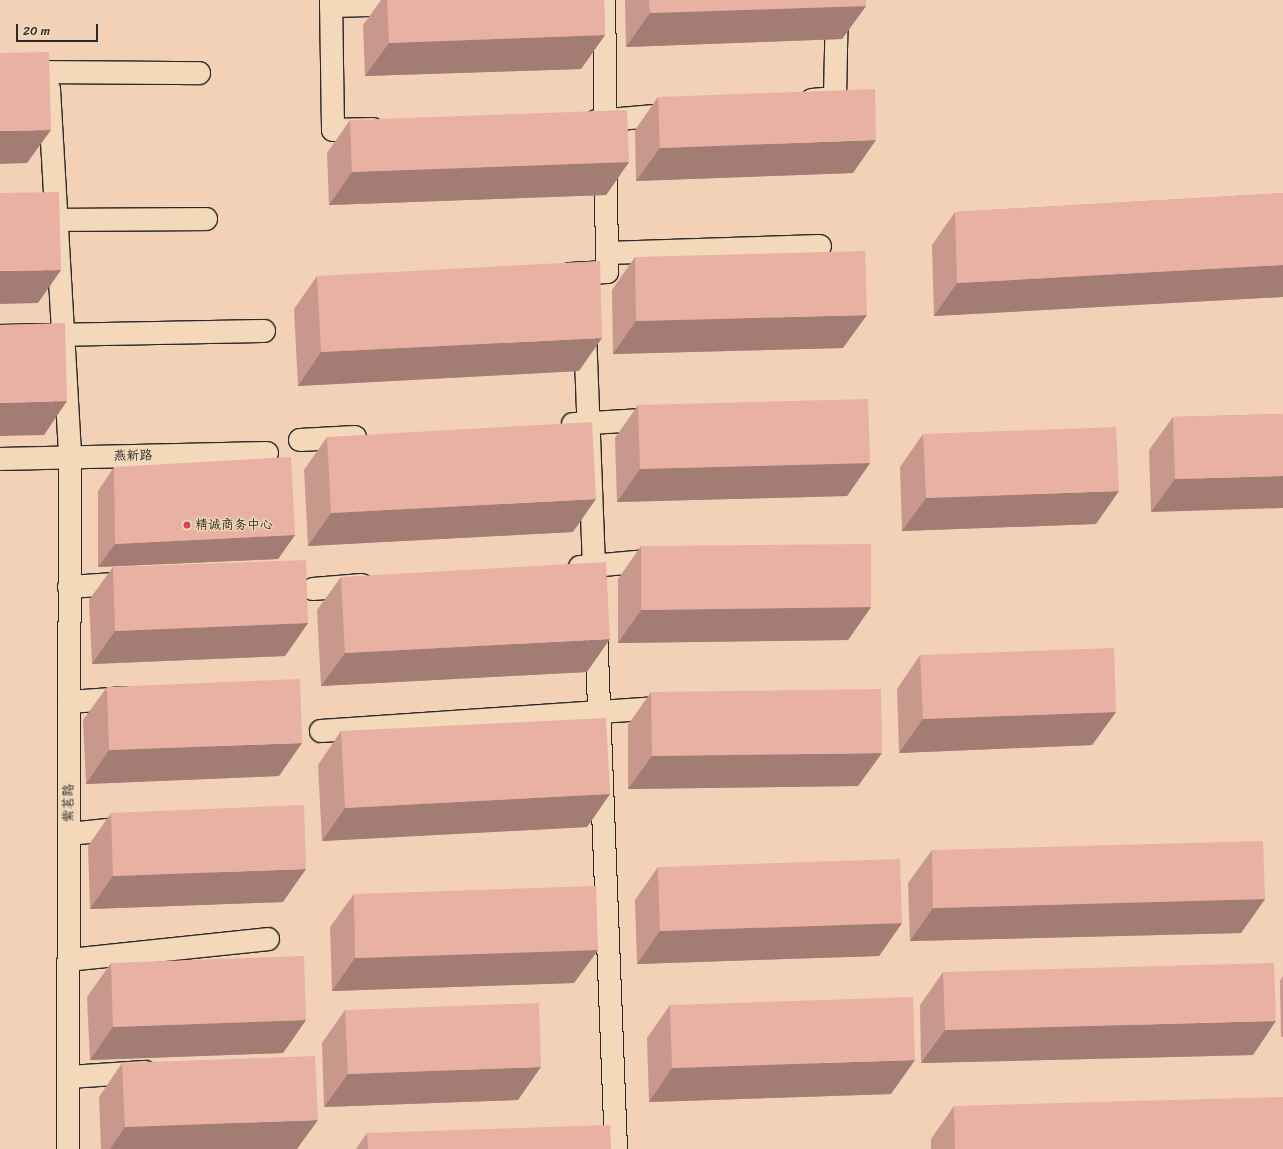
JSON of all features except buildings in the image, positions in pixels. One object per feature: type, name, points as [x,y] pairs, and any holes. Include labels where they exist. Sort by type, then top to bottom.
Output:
[{"type":"street","points":[[551,275],[607,272],[604,0]]},
{"type":"street","points":[[788,102],[835,98],[837,0]]},
{"type":"street","points":[[396,128],[333,130],[331,3],[433,3]]},
{"type":"street","points":[[24,72],[199,72]]},
{"type":"street","name":"紫茗路","points":[[48,72],[70,458],[68,1149]]},
{"type":"street","points":[[574,122],[605,121],[693,112]]},
{"type":"street","points":[[32,206],[56,213],[206,219]]},
{"type":"street","points":[[607,253],[820,246]]},
{"type":"street","points":[[582,273],[616,1149]]},
{"type":"street","points":[[0,336],[264,331]]},
{"type":"street","points":[[549,425],[676,417]]},
{"type":"street","points":[[300,440],[378,435]]},
{"type":"street","name":"燕新路","points":[[0,459],[267,453]]},
{"type":"street","points":[[562,568],[679,559]]},
{"type":"street","points":[[70,587],[148,582]]},
{"type":"street","points":[[313,589],[383,583]]},
{"type":"street","points":[[69,702],[147,697]]},
{"type":"street","points":[[321,731],[599,710],[693,706]]},
{"type":"street","points":[[69,834],[148,826]]},
{"type":"street","points":[[69,960],[268,939]]},
{"type":"street","points":[[69,1077],[164,1070]]},
{"type":"place","name":"精诚商务中心","points":[[187,525]]}]
